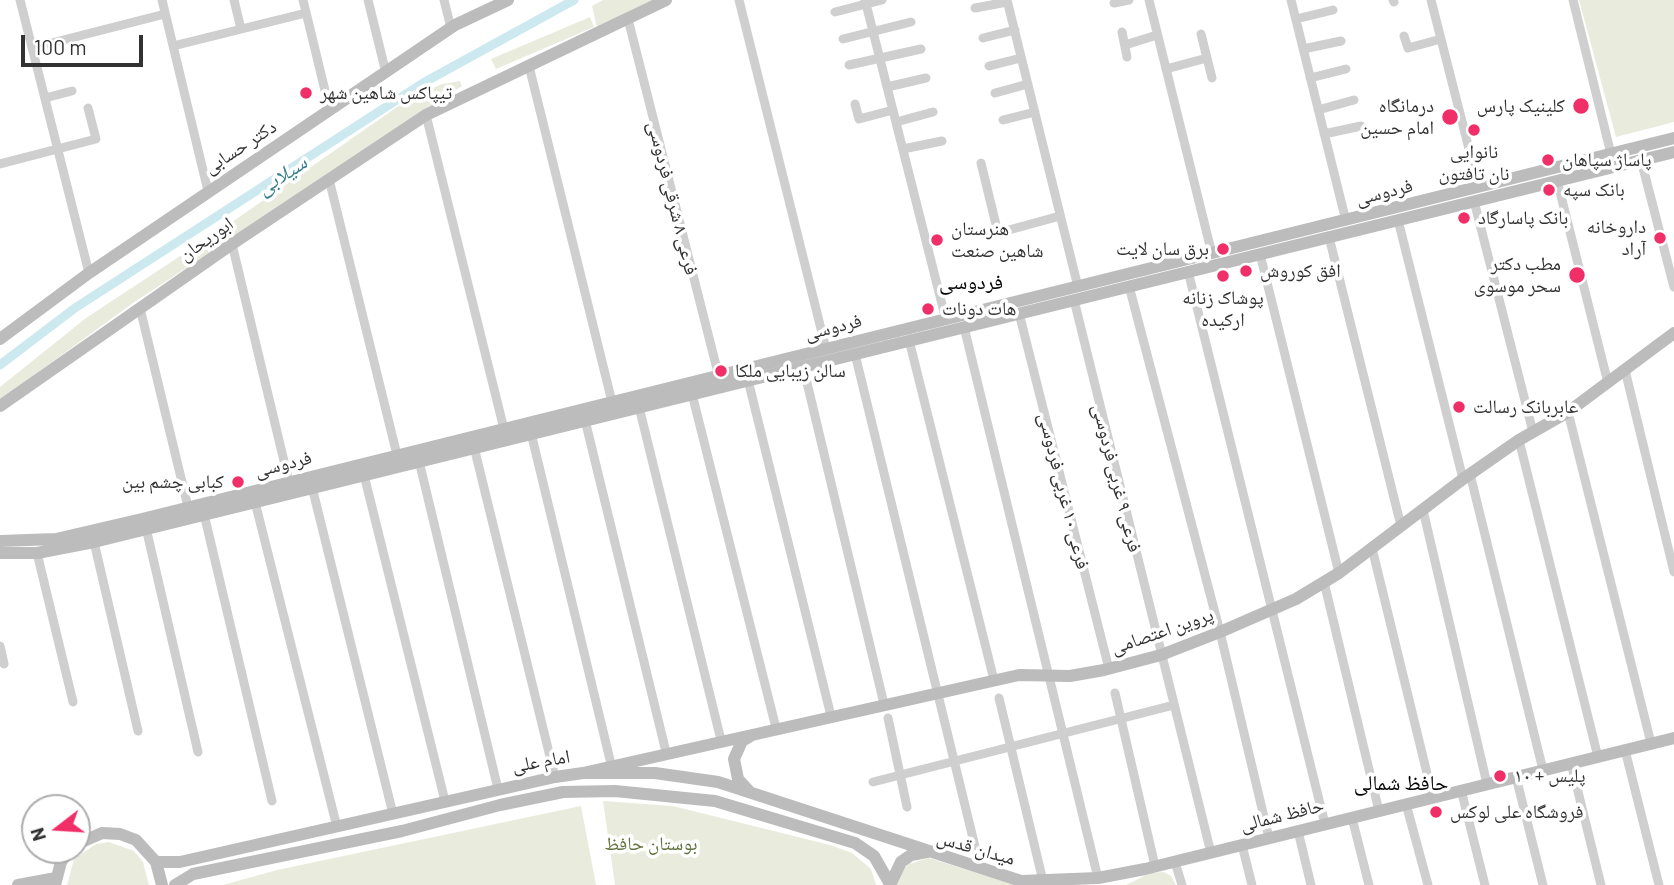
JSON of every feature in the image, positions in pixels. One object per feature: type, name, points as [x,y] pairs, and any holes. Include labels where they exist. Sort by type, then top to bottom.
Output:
[{"type":"main road","name":"دکتر حسابی","points":[[0,339],[89,272],[451,28],[508,0]]},
{"type":"main road","name":"ابوریحان","points":[[0,406],[232,244],[426,115],[666,0]]},
{"type":"main road","name":"فردوسی","points":[[0,553],[37,553],[188,507],[397,455],[474,447],[964,327],[1155,274],[1212,254],[1674,138]]},
{"type":"main road","name":"فردوسی","points":[[0,541],[26,542],[93,537],[146,528],[419,461],[439,450],[504,429],[826,349],[946,320],[1129,286],[1155,274],[1188,271],[1674,152]]},
{"type":"main road","name":"پروین اعتصامی","points":[[583,773],[611,764],[1019,675],[1070,676],[1109,669],[1161,655],[1220,632],[1272,610],[1339,573],[1466,477],[1519,440],[1568,412],[1674,333]]},
{"type":"main road","points":[[752,793],[738,779],[734,759],[742,741],[755,732]]},
{"type":"main road","name":"حافظ شمالی","points":[[1023,883],[1098,878],[1150,868],[1674,738]]},
{"type":"main road","name":"امام علی","points":[[156,862],[180,862],[498,789],[583,773],[655,774],[719,782],[931,852]]},
{"type":"main road","name":"امام علی","points":[[177,884],[193,874],[402,831],[563,792],[615,791],[715,801],[758,811],[855,843],[874,856]]},
{"type":"main road","points":[[440,802],[427,810],[429,817],[440,821]]},
{"type":"main road","points":[[399,813],[411,819],[410,824],[402,831]]},
{"type":"main road","points":[[91,838],[102,833],[120,834],[136,840],[156,862],[162,885]]},
{"type":"main road","points":[[883,836],[886,843],[884,851],[874,856],[890,884]]},
{"type":"main road","name":"میدان قدس","points":[[890,884],[901,862],[911,855],[931,852],[1023,883]]},
{"type":"main road","points":[[177,884],[168,880],[165,872],[180,862]]},
{"type":"main road","points":[[18,885],[55,882],[60,864]]},
{"type":"main road","name":"حافظ شمالی","points":[[1110,885],[1150,868]]},
{"type":"street","points":[[20,0],[89,272]]},
{"type":"street","points":[[162,0],[208,191]]},
{"type":"street","points":[[234,0],[241,29]]},
{"type":"street","points":[[303,0],[330,111]]},
{"type":"street","points":[[368,0],[386,73]]},
{"type":"street","points":[[444,0],[451,28]]},
{"type":"street","points":[[739,0],[826,349]]},
{"type":"street","points":[[835,12],[882,0]]},
{"type":"street","points":[[1114,3],[1129,0]]},
{"type":"street","points":[[1150,0],[1212,254]]},
{"type":"street","points":[[1291,0],[1346,222]]},
{"type":"street","points":[[1431,0],[1479,188]]},
{"type":"street","points":[[1573,0],[1611,155]]},
{"type":"street","points":[[975,8],[1007,1]]},
{"type":"street","name":"فرعی ۹ غربی فردوسی","points":[[1007,1],[1060,216],[1161,655],[1211,853]]},
{"type":"street","points":[[866,2],[946,320]]},
{"type":"street","points":[[1296,19],[1333,10]]},
{"type":"street","points":[[173,46],[306,13]]},
{"type":"street","points":[[32,48],[165,14]]},
{"type":"street","name":"فرعی ۸ شرقی فردوسی","points":[[628,19],[719,377]]},
{"type":"street","points":[[843,39],[911,22]]},
{"type":"street","points":[[983,37],[1015,30]]},
{"type":"street","points":[[1122,32],[1127,57]]},
{"type":"street","points":[[1201,34],[1212,78]]},
{"type":"street","points":[[1125,44],[1157,35]]},
{"type":"street","points":[[1404,36],[1408,48],[1441,39]]},
{"type":"street","points":[[1303,49],[1341,41]]},
{"type":"street","points":[[849,65],[921,49]]},
{"type":"street","points":[[989,66],[1021,58]]},
{"type":"street","points":[[1166,69],[1207,58]]},
{"type":"street","points":[[529,66],[612,402]]},
{"type":"street","points":[[1310,78],[1346,69]]},
{"type":"street","points":[[887,87],[926,78]]},
{"type":"street","points":[[995,93],[1028,84]]},
{"type":"street","points":[[45,98],[72,91]]},
{"type":"street","points":[[1318,110],[1354,100]]},
{"type":"street","points":[[855,104],[859,119],[893,110]]},
{"type":"street","points":[[0,164],[96,139],[88,108]]},
{"type":"street","points":[[896,122],[933,112]]},
{"type":"street","points":[[1003,120],[1035,112]]},
{"type":"street","points":[[426,115],[504,429]]},
{"type":"street","points":[[1325,134],[1361,126]]},
{"type":"street","points":[[903,149],[942,141]]},
{"type":"street","points":[[1641,160],[1674,287]]},
{"type":"street","points":[[981,163],[998,233],[1060,216]]},
{"type":"street","points":[[329,179],[397,455]]},
{"type":"street","points":[[1557,180],[1608,383]]},
{"type":"street","points":[[1474,201],[1533,432]]},
{"type":"street","points":[[1398,220],[1543,770]]},
{"type":"street","points":[[1329,237],[1401,526]]},
{"type":"street","points":[[232,244],[289,482]]},
{"type":"street","points":[[1260,254],[1339,573]]},
{"type":"street","points":[[1188,271],[1325,824]]},
{"type":"street","points":[[1129,286],[1220,632],[1269,838]]},
{"type":"street","points":[[140,308],[188,507]]},
{"type":"street","name":"فرعی ۱۰ غربی فردوسی","points":[[1019,313],[1109,669]]},
{"type":"street","points":[[964,327],[1098,878]]},
{"type":"street","points":[[909,340],[994,680]]},
{"type":"street","points":[[855,354],[980,867]]},
{"type":"street","points":[[803,366],[884,704]]},
{"type":"street","points":[[1625,370],[1674,572]]},
{"type":"street","points":[[748,380],[831,716]]},
{"type":"street","points":[[692,394],[776,728]]},
{"type":"street","points":[[639,407],[728,739]]},
{"type":"street","points":[[1568,412],[1651,743]]},
{"type":"street","points":[[585,420],[666,752]]},
{"type":"street","points":[[531,433],[611,764]]},
{"type":"street","points":[[1519,440],[1598,757]]},
{"type":"street","points":[[474,447],[555,777]]},
{"type":"street","points":[[419,461],[498,789]]},
{"type":"street","points":[[364,475],[440,802]]},
{"type":"street","points":[[312,487],[399,813]]},
{"type":"street","points":[[255,502],[337,827]]},
{"type":"street","points":[[1423,510],[1487,784]]},
{"type":"street","points":[[204,514],[272,801]]},
{"type":"street","points":[[146,528],[198,752]]},
{"type":"street","points":[[93,537],[138,731]]},
{"type":"street","points":[[1372,548],[1433,798]]},
{"type":"street","points":[[37,553],[73,702]]},
{"type":"street","points":[[1324,582],[1379,811]]},
{"type":"street","points":[[0,646],[4,664]]},
{"type":"street","points":[[1115,693],[1150,868]]},
{"type":"street","points":[[999,698],[1043,881]]},
{"type":"street","points":[[873,782],[1174,705]]},
{"type":"street","points":[[888,719],[907,807]]},
{"type":"street","points":[[1625,750],[1659,885]]},
{"type":"street","points":[[1571,763],[1601,885]]},
{"type":"street","points":[[1516,777],[1543,885]]},
{"type":"street","points":[[1461,790],[1485,885]]},
{"type":"street","points":[[1406,804],[1428,885]]},
{"type":"street","points":[[1352,818],[1369,885]]},
{"type":"street","points":[[1298,831],[1311,885]]},
{"type":"street","points":[[1242,845],[1252,885]]},
{"type":"street","points":[[1175,862],[1182,885]]},
{"type":"green space","points":[[603,0],[652,0],[597,27],[592,6]]},
{"type":"green space","points":[[1579,0],[1674,0],[1674,122],[1616,137]]},
{"type":"green space","points":[[590,17],[594,27],[496,69],[491,59]]},
{"type":"green space","points":[[460,81],[462,86],[218,249],[212,236],[407,100],[442,84]]},
{"type":"green space","points":[[203,241],[209,253],[133,303],[0,400],[0,387],[86,318]]},
{"type":"green space","name":"بوستان حافظ","points":[[603,801],[673,806],[830,845],[852,853],[871,869],[876,885],[615,885]]},
{"type":"green space","points":[[581,806],[596,885],[223,885],[277,870]]},
{"type":"green space","points":[[109,842],[134,851],[143,862],[149,885],[67,885],[73,864],[91,864],[91,847]]},
{"type":"green space","points":[[929,858],[1016,885],[896,885],[901,871],[909,864]]},
{"type":"green space","points":[[1164,872],[1171,876],[1176,885],[1126,885],[1150,873]]},
{"type":"waterway","name":"سیلابی","points":[[0,365],[75,308],[423,83],[574,0]]},
{"type":"place","name":"تیپاکس شاهین شهر","points":[[306,93]]},
{"type":"place","name":"کلینیک پارس","points":[[1581,106]]},
{"type":"place","name":"درمانگاه امام حسین","points":[[1450,117]]},
{"type":"place","name":"نانوایی نان تافتون","points":[[1474,130]]},
{"type":"place","name":"پاساژ سپاهان","points":[[1548,160]]},
{"type":"place","name":"بانک سپه","points":[[1549,190]]},
{"type":"place","name":"بانک پاسارگاد","points":[[1464,218]]},
{"type":"place","name":"داروخانه آراد","points":[[1660,238]]},
{"type":"place","name":"هنرستان شاهین صنعت","points":[[937,240]]},
{"type":"place","name":"برق سان لایت","points":[[1223,249]]},
{"type":"place","name":"افق کوروش","points":[[1246,271]]},
{"type":"place","name":"مطب دکتر سحر موسوی","points":[[1577,275]]},
{"type":"place","name":"پوشاک زنانه ارکیده","points":[[1223,276]]},
{"type":"place","name":"هات دونات","points":[[928,309]]},
{"type":"place","name":"سالن زیبایی ملکا","points":[[721,371]]},
{"type":"place","name":"عابربانک رسالت","points":[[1459,407]]},
{"type":"place","name":"کبابی چشم بین","points":[[238,482]]},
{"type":"place","name":"پلیس + ۱۰","points":[[1500,776]]},
{"type":"place","name":"فروشگاه علی لوکس","points":[[1436,812]]},
{"type":"district","name":"فردوسی","points":[[971,282]]},
{"type":"district","name":"حافظ شمالی","points":[[1401,783]]}]
